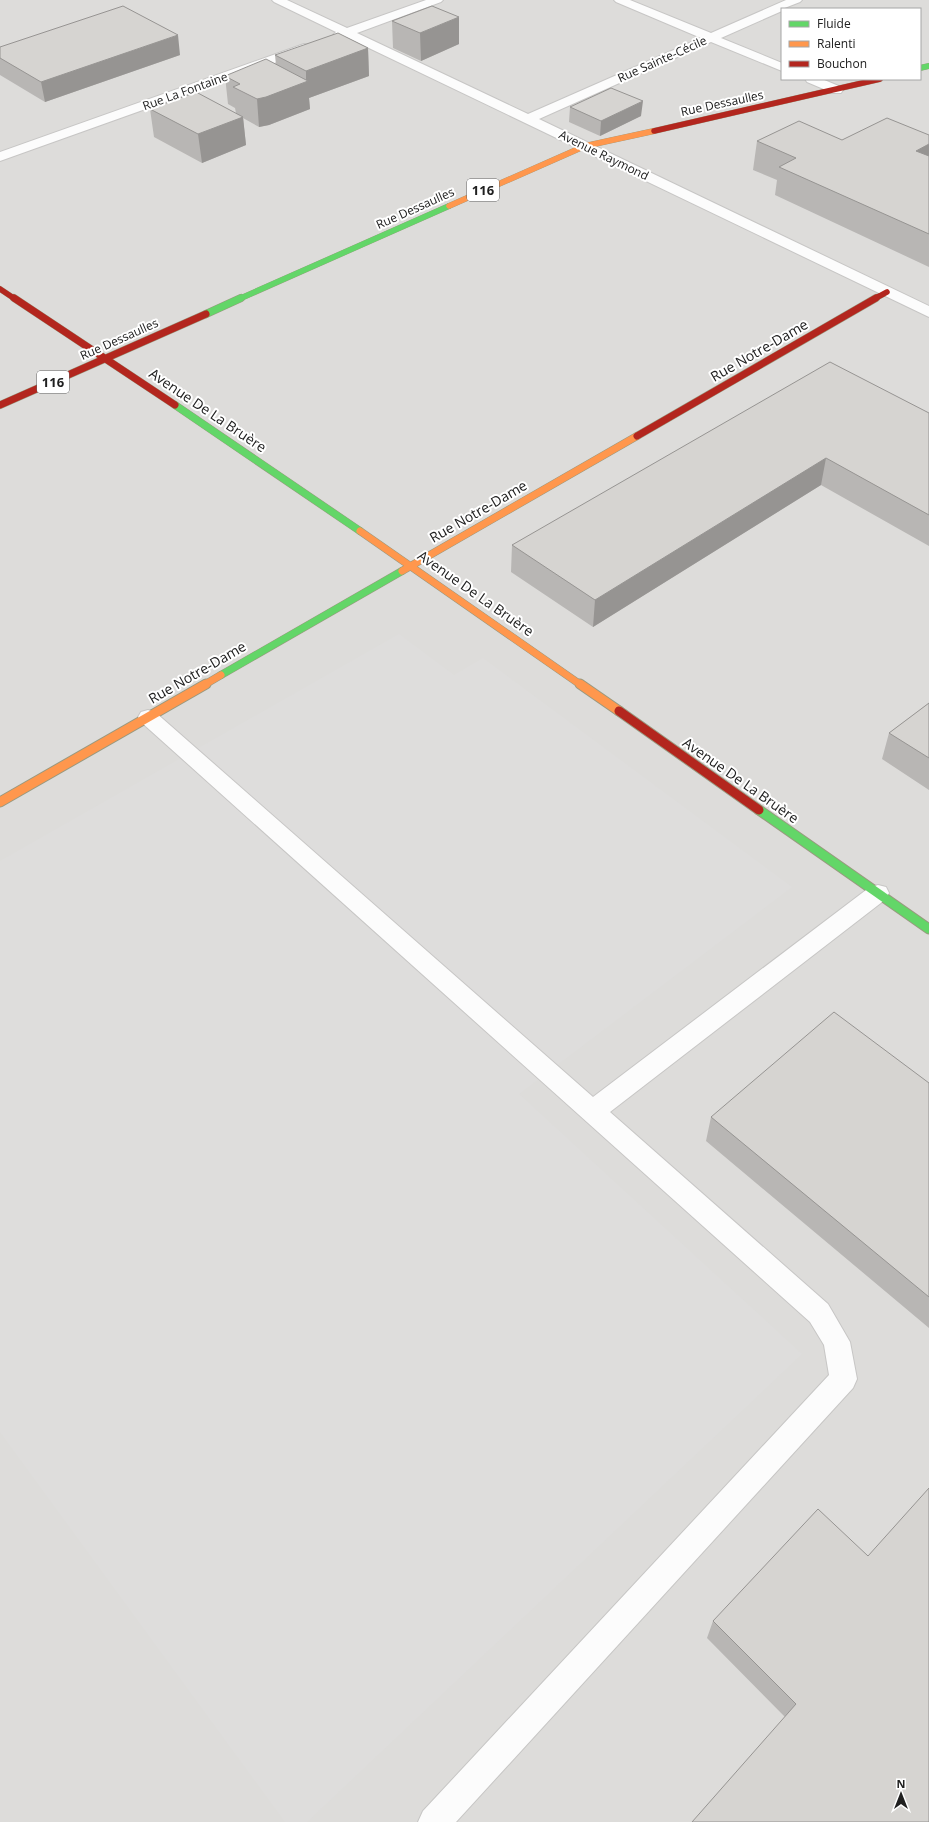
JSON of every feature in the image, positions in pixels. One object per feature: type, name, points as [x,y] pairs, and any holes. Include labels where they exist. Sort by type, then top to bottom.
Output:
[{"type":"street","name":"Avenue Raymond","points":[[278,0],[929,312]]},
{"type":"street","name":"Rue La Fontaine","points":[[0,157],[437,0]]},
{"type":"street","points":[[620,0],[781,67]]},
{"type":"street","name":"Rue Sainte-Cécile","points":[[528,119],[796,0]]},
{"type":"street","points":[[813,80],[838,90]]},
{"type":"street","name":"Rue Dessaulles","points":[[0,405],[584,146],[838,90],[876,80]]},
{"type":"street","name":"Avenue De La Bruère","points":[[0,289],[106,358],[411,565],[929,929]]},
{"type":"street","name":"Rue Notre-Dame","points":[[0,802],[887,292]]},
{"type":"street","points":[[148,717],[819,1314],[837,1342],[843,1378],[434,1822]]},
{"type":"street","points":[[592,1112],[878,893]]},
{"type":"shaded area","points":[[0,0],[929,0],[929,1822],[0,1822]]},
{"type":"shaded area","points":[[399,634],[454,675],[483,658],[792,887],[519,1094],[802,1354],[307,1822],[285,1822],[0,1432],[0,861]]},
{"type":"building","points":[[123,6],[178,35],[41,82],[0,58],[0,47]]},
{"type":"building","points":[[432,6],[459,17],[420,33],[392,21]]},
{"type":"building","points":[[338,33],[368,48],[306,71],[275,55]]},
{"type":"building","points":[[266,59],[308,81],[257,99],[233,87],[240,84],[225,76]]},
{"type":"building","points":[[611,88],[643,101],[601,121],[570,107]]},
{"type":"building","points":[[196,92],[243,117],[198,134],[150,109]]},
{"type":"building","points":[[887,118],[929,135],[929,144],[916,151],[929,156],[929,234],[779,167],[796,158],[757,141],[799,121],[842,140]]},
{"type":"building","points":[[830,362],[929,413],[929,515],[826,458],[595,600],[512,545]]},
{"type":"building","points":[[929,703],[929,758],[889,733]]},
{"type":"building","points":[[834,1012],[929,1083],[929,1297],[711,1117]]},
{"type":"building","points":[[929,1488],[929,1822],[692,1822],[796,1704],[713,1621],[818,1509],[868,1556]]},
{"type":"traffic: fast","points":[[921,68],[929,66]]},
{"type":"traffic: fast","points":[[206,314],[449,206]]},
{"type":"traffic: fast","points":[[175,405],[360,531]]},
{"type":"traffic: fast","points":[[221,675],[402,571]]},
{"type":"traffic: fast","points":[[759,810],[929,929]]},
{"type":"traffic: slow","points":[[449,206],[585,146],[654,131]]},
{"type":"traffic: slow","points":[[402,571],[637,436]]},
{"type":"traffic: slow","points":[[360,531],[619,711]]},
{"type":"traffic: slow","points":[[0,802],[221,675]]},
{"type":"traffic: jam","points":[[654,131],[876,80]]},
{"type":"traffic: jam","points":[[0,289],[175,405]]},
{"type":"traffic: jam","points":[[637,436],[887,292]]},
{"type":"traffic: jam","points":[[0,405],[206,314]]},
{"type":"traffic: jam","points":[[619,711],[759,810]]}]
